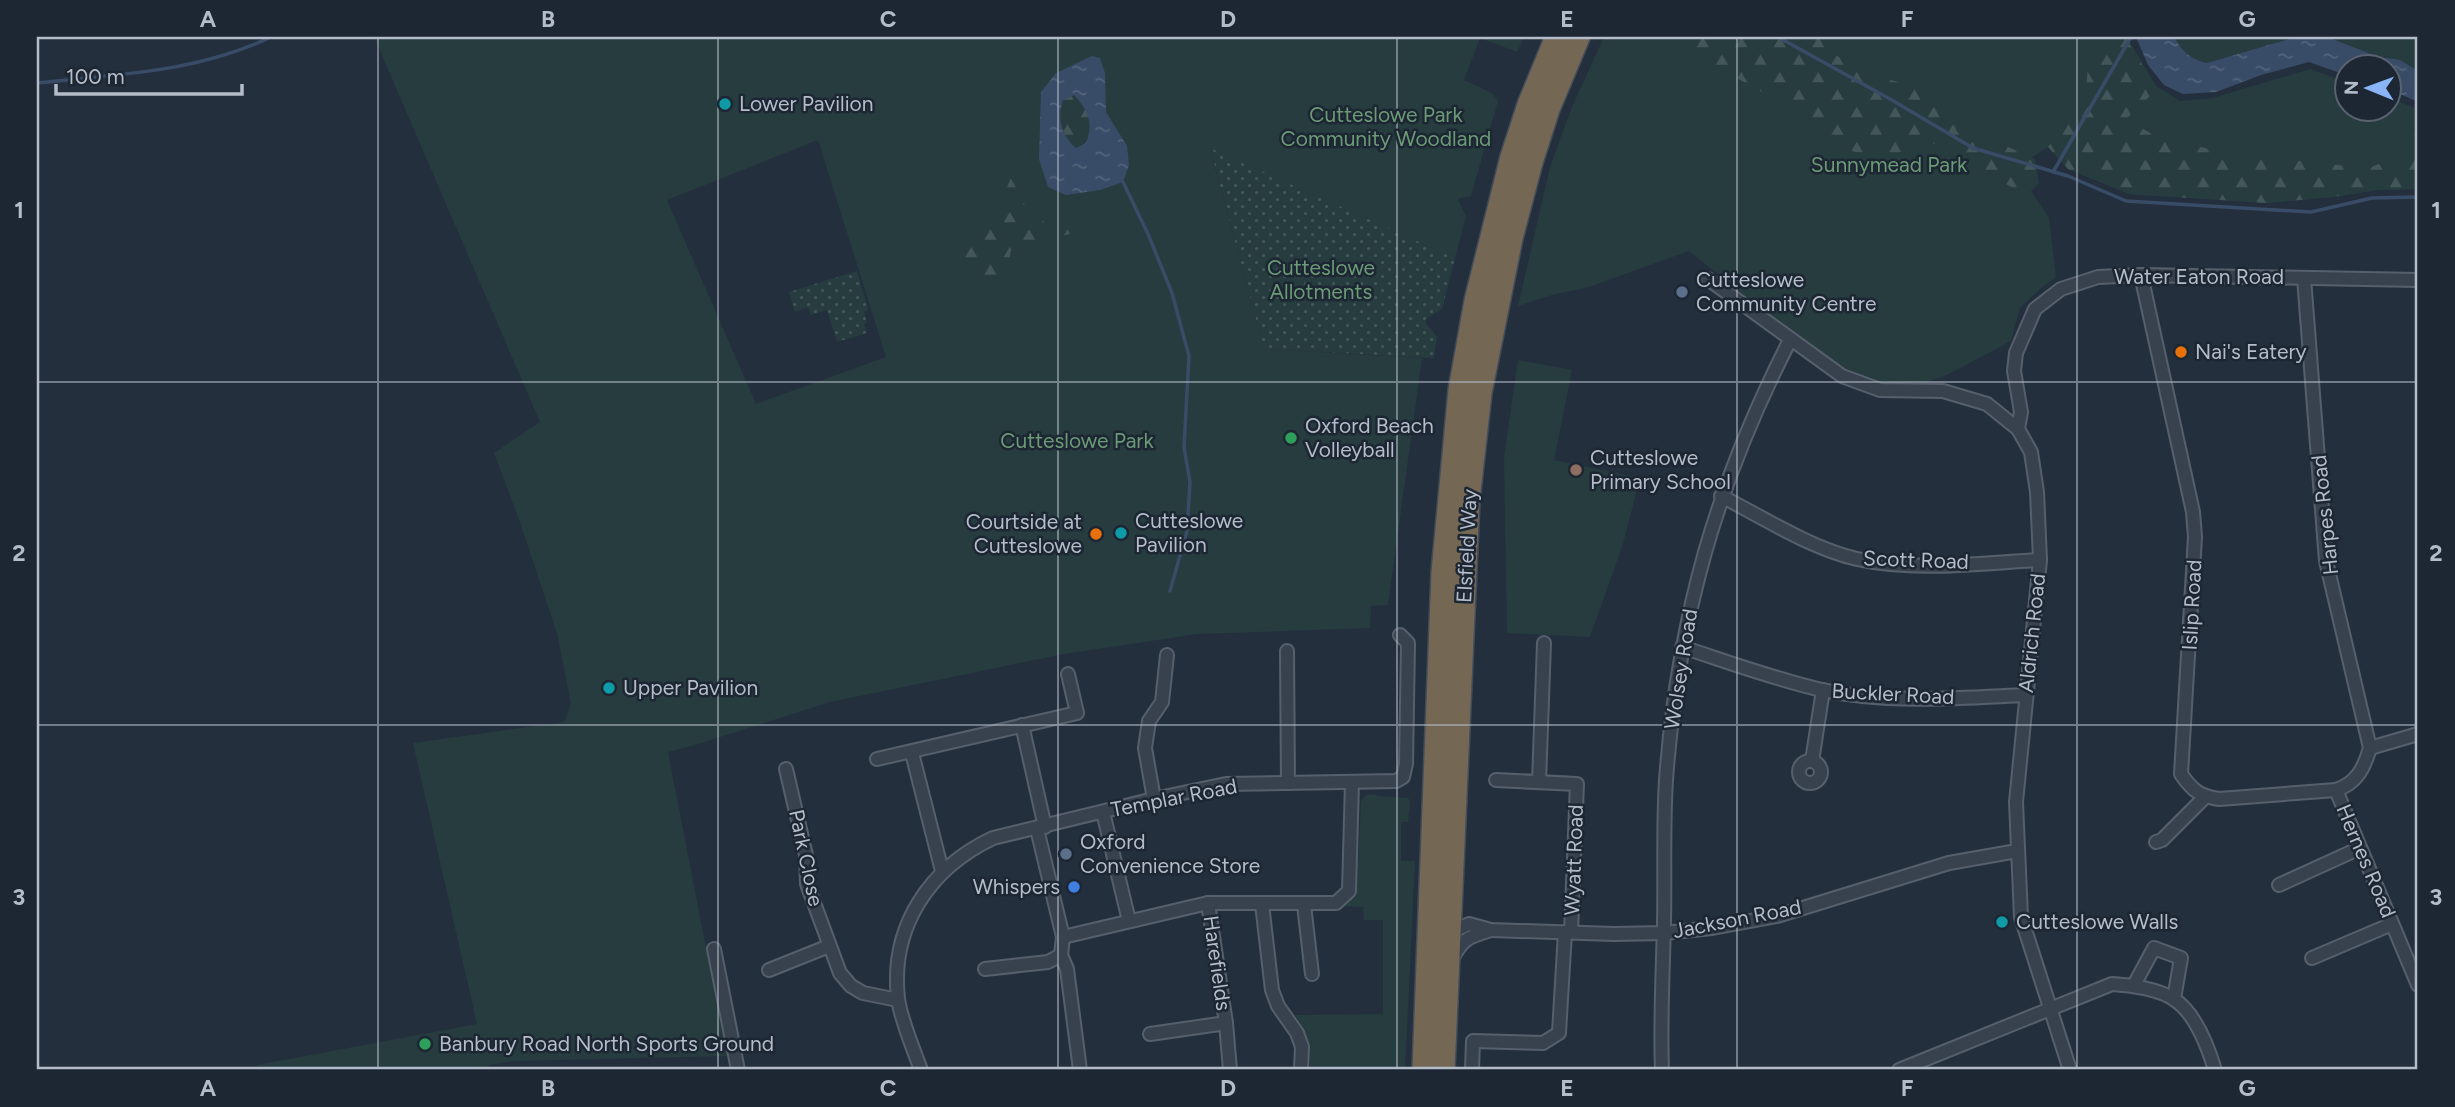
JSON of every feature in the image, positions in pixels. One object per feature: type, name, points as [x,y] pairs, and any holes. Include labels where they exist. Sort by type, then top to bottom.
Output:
[{"type":"highway","name":"Elsfield Way","points":[[1424,1070],[1443,573],[1460,390],[1476,301],[1513,157],[1529,105],[1557,37]]},
{"type":"highway","name":"Elsfield Way","points":[[1443,1070],[1468,500],[1480,393],[1511,239],[1531,162],[1548,110],[1578,37]]},
{"type":"street","name":"Islip Road","points":[[2141,275],[2193,512],[2195,537],[2181,774],[2192,790],[2205,797]]},
{"type":"street","name":"Water Eaton Road","points":[[2016,352],[2035,309],[2061,289],[2098,276],[2418,280]]},
{"type":"street","name":"Harpes Road","points":[[2305,278],[2326,561],[2370,748]]},
{"type":"street","points":[[1708,279],[1842,376],[1880,390],[1943,391],[1987,404],[2018,429]]},
{"type":"street","name":"Wolsey Road","points":[[1661,1070],[1666,781],[1682,647],[1721,496],[1756,407],[1790,340]]},
{"type":"street","name":"Aldrich Road","points":[[2016,352],[2014,371],[2021,412],[2018,429],[2031,452],[2037,492],[2040,560],[2016,802],[2021,917],[2070,1070]]},
{"type":"street","name":"Scott Road","points":[[1721,496],[1815,544],[1857,559],[1895,564],[1940,565],[2040,560]]},
{"type":"street","name":"Templar Road","points":[[921,1070],[898,1000],[898,965],[904,934],[922,895],[942,871],[970,849],[993,838],[1154,799],[1226,785],[1396,781],[1403,777],[1406,764],[1408,643],[1400,635]]},
{"type":"street","points":[[1539,782],[1544,643]]},
{"type":"street","name":"Buckler Road","points":[[1682,647],[1823,690],[1880,697],[1937,699],[2026,695]]},
{"type":"street","points":[[1287,651],[1288,783]]},
{"type":"street","points":[[1154,799],[1145,748],[1149,721],[1162,702],[1167,655]]},
{"type":"street","points":[[877,759],[1077,713],[1068,674]]},
{"type":"street","points":[[1812,761],[1823,690]]},
{"type":"street","points":[[1022,726],[1063,937],[1061,955],[1067,969],[1080,1070]]},
{"type":"street","points":[[2370,748],[2418,734]]},
{"type":"street","name":"Hernes Road","points":[[2370,748],[2365,765],[2357,777],[2347,786],[2336,790],[2418,985]]},
{"type":"street","points":[[912,752],[942,871]]},
{"type":"street","name":"Park Close","points":[[786,769],[806,855],[807,884],[840,973],[850,986],[863,993],[898,1000]]},
{"type":"street","name":"Wyatt Road","points":[[1496,780],[1577,784],[1568,932]]},
{"type":"street","points":[[1063,937],[1208,903],[1336,903],[1349,891],[1352,782]]},
{"type":"street","points":[[2157,842],[2205,797],[2219,799],[2336,790]]},
{"type":"street","points":[[1103,812],[1129,921]]},
{"type":"street","points":[[2280,885],[2360,848]]},
{"type":"street","name":"Jackson Road","points":[[1450,931],[1469,924],[1491,930],[1568,932],[1664,933],[1712,928],[1777,916],[1948,863],[2017,851]]},
{"type":"street","name":"Harefields","points":[[1208,903],[1226,1023],[1230,1070]]},
{"type":"street","points":[[1262,904],[1272,990],[1278,1006],[1297,1033],[1301,1047],[1301,1070]]},
{"type":"street","points":[[1304,905],[1312,974]]},
{"type":"street","points":[[2312,958],[2392,924]]},
{"type":"street","name":"Jackson Road","points":[[1448,966],[1467,937],[1491,930]]},
{"type":"street","points":[[1430,949],[1450,931]]},
{"type":"street","points":[[1472,1070],[1473,1041],[1543,1043],[1559,1032],[1568,932]]},
{"type":"street","points":[[769,970],[829,946]]},
{"type":"street","points":[[715,948],[738,1070]]},
{"type":"street","points":[[2134,985],[2154,948],[2181,958],[2174,999]]},
{"type":"street","points":[[985,969],[1048,962],[1061,955]]},
{"type":"street","points":[[1899,1070],[2112,984],[2134,985],[2174,999],[2192,1017],[2215,1070]]},
{"type":"street","name":"Harefields","points":[[1150,1034],[1226,1023]]},
{"type":"green space","name":"Cutteslowe Park","points":[[374,37],[1524,37],[1517,52],[1480,38],[1464,80],[1492,93],[1498,101],[1471,196],[1458,200],[1466,216],[1455,258],[1210,149],[1264,349],[1422,358],[1388,605],[1371,606],[1370,628],[1197,634],[1064,654],[830,702],[668,752],[727,1056],[514,1061],[489,1065],[489,1070],[257,1070],[257,1065],[477,1024],[413,743],[564,722],[571,704],[557,633],[494,453],[540,422]],"holes":[[[818,140],[886,357],[756,404],[667,200]]]},
{"type":"green space","name":"Sunnymead Park","points":[[1604,37],[2127,37],[2156,86],[2180,101],[2213,98],[2310,69],[2332,77],[2332,122],[2402,122],[2402,103],[2418,109],[2418,189],[2377,190],[2266,203],[2129,194],[2068,169],[2048,147],[2016,168],[2049,218],[2056,277],[2020,308],[2011,341],[1947,375],[1927,382],[1879,382],[1835,364],[1689,251],[1589,287],[1518,306],[1550,167],[1571,109]]},
{"type":"green space","points":[[1663,37],[1829,37],[1831,53],[1848,61],[1886,70],[1891,80],[1918,88],[1945,119],[2035,159],[2039,183],[2028,194],[2004,183],[1953,150],[1932,143],[1881,158],[1852,151],[1781,103]]},
{"type":"green space","points":[[2125,37],[2148,74],[2151,95],[2126,119],[2152,134],[2228,154],[2368,168],[2398,157],[2418,129],[2418,189],[2377,190],[2266,203],[2129,194],[2068,169],[2048,147],[2078,108],[2083,97],[2086,61],[2098,46],[2110,58]]},
{"type":"green space","points":[[2174,37],[2296,37],[2207,63],[2187,54]]},
{"type":"green space","points":[[2327,37],[2418,37],[2418,71],[2402,62],[2402,52],[2366,52]]},
{"type":"green space","points":[[1074,95],[1086,111],[1090,122],[1086,143],[1076,148],[1064,132],[1060,113],[1063,99]]},
{"type":"green space","name":"Cutteslowe Allotments","points":[[1210,148],[1455,258],[1442,309],[1426,319],[1437,337],[1434,358],[1264,349]]},
{"type":"green space","points":[[1017,163],[1025,208],[1035,211],[1045,223],[1076,222],[1080,231],[1011,250],[1007,272],[996,275],[997,283],[984,289],[959,263],[996,214]]},
{"type":"green space","points":[[857,271],[868,310],[864,312],[867,333],[837,342],[827,310],[811,315],[808,307],[795,312],[789,292]]},
{"type":"green space","points":[[1518,360],[1572,370],[1554,460],[1640,478],[1623,544],[1590,637],[1507,633],[1504,457]]},
{"type":"green space","points":[[1366,795],[1408,798],[1410,801],[1408,822],[1401,822],[1401,861],[1415,861],[1405,1070],[1310,1070],[1307,1041],[1295,1015],[1383,1014],[1383,920],[1364,920],[1363,907],[1342,906],[1357,887],[1361,801]]},
{"type":"water","points":[[2136,37],[2174,37],[2187,54],[2207,63],[2296,37],[2327,37],[2366,52],[2332,52],[2332,70],[2309,62],[2261,75],[2216,92],[2183,94],[2164,85],[2148,65]]},
{"type":"water","points":[[1092,56],[1100,58],[1105,73],[1106,112],[1127,146],[1129,165],[1123,182],[1100,190],[1066,195],[1048,187],[1039,159],[1041,92],[1056,73]],"holes":[[[1074,95],[1088,117],[1089,129],[1086,143],[1076,148],[1064,132],[1060,113],[1063,100]]]},
{"type":"water","points":[[2402,61],[2418,71],[2418,102],[2402,95]]},
{"type":"waterway","points":[[37,83],[185,65],[242,49],[271,37]]},
{"type":"waterway","points":[[1778,37],[1973,148],[2068,176],[2126,201],[2311,212],[2372,198],[2418,197]]},
{"type":"waterway","points":[[2053,172],[2131,37]]},
{"type":"waterway","points":[[1123,182],[1172,293],[1189,356],[1184,447],[1190,482],[1187,531],[1170,591]]},
{"type":"place","name":"Lower Pavilion","points":[[725,104]]},
{"type":"place","name":"Cutteslowe Community Centre","points":[[1682,292]]},
{"type":"place","name":"Nai's Eatery","points":[[2181,352]]},
{"type":"place","name":"Oxford Beach Volleyball","points":[[1291,438]]},
{"type":"place","name":"Cutteslowe Primary School","points":[[1576,470]]},
{"type":"place","name":"Cutteslowe Pavilion","points":[[1121,533]]},
{"type":"place","name":"Courtside at Cutteslowe","points":[[1096,534]]},
{"type":"place","name":"Upper Pavilion","points":[[609,688]]},
{"type":"place","name":"Oxford Convenience Store","points":[[1066,854]]},
{"type":"place","name":"Whispers","points":[[1074,887]]},
{"type":"place","name":"Cutteslowe Walls","points":[[2002,922]]},
{"type":"place","name":"Banbury Road North Sports Ground","points":[[425,1044]]},
{"type":"park label","name":"Cutteslowe Park Community Woodland","points":[[1386,127]]}]
